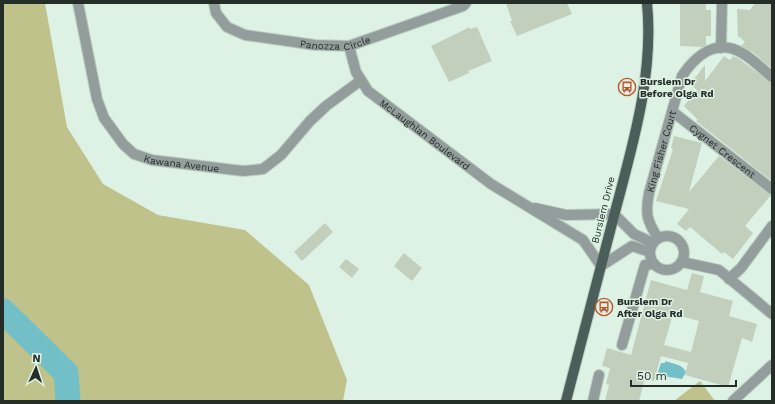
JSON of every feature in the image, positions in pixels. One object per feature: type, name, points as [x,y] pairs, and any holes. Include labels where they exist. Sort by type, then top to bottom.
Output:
[{"type":"main road","name":"Burslem Drive","points":[[640,3],[649,23]]},
{"type":"main road","name":"Burslem Drive","points":[[566,401],[632,148],[642,102],[648,51],[649,23],[647,3]]},
{"type":"street","name":"Kawana Avenue","points":[[78,3],[98,99],[104,118],[124,144],[134,154],[152,160],[243,171],[263,169],[281,155],[310,121],[326,106],[360,81]]},
{"type":"street","name":"Panozza Circle","points":[[214,3],[216,13],[227,27],[245,35],[316,45],[349,46],[463,6],[466,3]]},
{"type":"street","points":[[721,48],[722,3]]},
{"type":"street","name":"McLaughlan Boulevard","points":[[349,46],[360,81],[368,91],[491,184],[523,205],[583,240],[601,266]]},
{"type":"street","name":"King Fisher Court","points":[[654,244],[646,211],[649,193],[682,76],[691,63],[703,52],[721,48],[732,48],[743,53],[772,77]]},
{"type":"street","name":"Cygnet Crescent","points":[[673,112],[772,189]]},
{"type":"street","name":"McLaughlan Boulevard","points":[[523,205],[566,215],[614,214]]},
{"type":"street","points":[[614,214],[634,234],[654,244]]},
{"type":"street","points":[[729,279],[741,268],[772,226]]},
{"type":"street","points":[[601,266],[632,246],[654,244],[670,236],[680,241],[685,251],[682,262],[679,266],[669,270],[663,270],[654,264],[645,265],[622,344]]},
{"type":"street","points":[[654,244],[654,264]]},
{"type":"street","points":[[682,262],[719,270],[772,314]]},
{"type":"street","points":[[733,401],[772,365]]},
{"type":"street","points":[[592,401],[599,375]]},
{"type":"green space","points":[[3,3],[45,3],[67,127],[103,184],[158,215],[245,230],[309,285],[347,380],[343,401],[3,401]]},
{"type":"green space","points":[[700,381],[715,401],[674,401]]},
{"type":"water","points":[[665,361],[684,369],[686,372],[682,379],[657,375],[661,363],[665,363]]},
{"type":"building","points":[[506,3],[567,3],[572,14],[517,36],[510,21],[512,21]]},
{"type":"building","points":[[680,3],[706,3],[706,10],[711,10],[711,36],[706,36],[706,45],[703,47],[680,46]]},
{"type":"building","points":[[755,3],[772,3],[772,69],[754,53],[741,46],[745,42],[738,37],[737,9],[750,10]]},
{"type":"building","points":[[470,27],[470,29],[477,27],[492,61],[468,71],[469,73],[449,82],[431,46]]},
{"type":"building","points":[[724,56],[730,60],[733,56],[739,59],[772,83],[772,181],[696,121],[698,120],[684,106],[697,90],[690,84],[705,65],[705,81]]},
{"type":"building","points":[[674,136],[702,143],[689,192],[719,156],[771,195],[745,226],[753,233],[733,259],[724,252],[722,254],[690,227],[686,231],[677,224],[689,209],[656,201],[673,149],[671,148]]},
{"type":"building","points":[[325,223],[333,232],[302,261],[294,252]]},
{"type":"building","points":[[404,253],[422,268],[412,281],[394,266]]},
{"type":"building","points":[[346,259],[359,269],[352,278],[339,267]]},
{"type":"building","points":[[692,273],[704,276],[700,292],[733,301],[729,316],[757,324],[752,342],[742,338],[728,387],[685,375],[688,363],[661,356],[654,381],[645,378],[639,401],[605,401],[609,385],[606,384],[610,368],[602,366],[607,348],[631,355],[651,280],[687,290]],"holes":[[[673,314],[699,321],[691,352],[664,345]]]},
{"type":"waterway","points":[[3,311],[66,373],[68,401]]},
{"type":"place","name":"Burslem Dr Before Olga Rd","points":[[627,87]]},
{"type":"place","name":"Burslem Dr After Olga Rd","points":[[604,307]]}]
